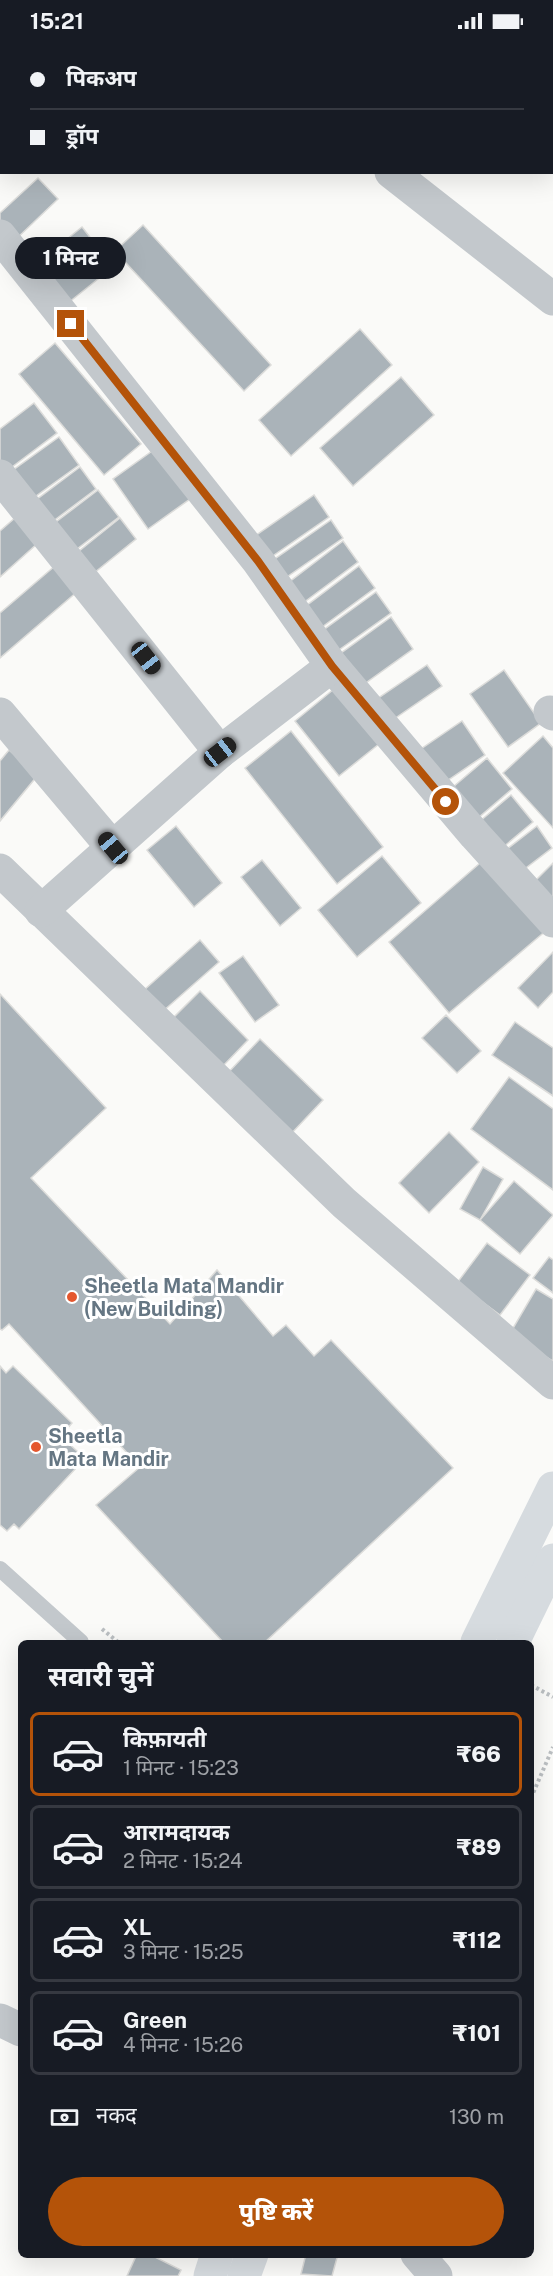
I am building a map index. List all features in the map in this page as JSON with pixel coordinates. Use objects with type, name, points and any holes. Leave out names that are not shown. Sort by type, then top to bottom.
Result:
[{"type":"main road","points":[[478,1640],[553,1488]]},
{"type":"main road","points":[[514,1640],[553,1560]]},
{"type":"main road","points":[[210,2276],[216,2258]]},
{"type":"main road","points":[[244,2276],[251,2258]]},
{"type":"street","points":[[394,174],[553,299]]},
{"type":"street","points":[[0,236],[258,561],[332,666],[475,836],[553,921]]},
{"type":"street","points":[[0,476],[220,752]]},
{"type":"street","points":[[41,911],[220,752],[332,666]]},
{"type":"street","points":[[0,714],[113,848]]},
{"type":"street","points":[[0,870],[344,1203],[553,1383]]},
{"type":"street","points":[[0,2020],[18,2029]]},
{"type":"street","points":[[420,2258],[436,2276]]},
{"type":"lane","points":[[0,1569],[79,1640]]},
{"type":"path","points":[[534,1686],[553,1696]]},
{"type":"path","points":[[534,1791],[553,1747]]},
{"type":"building","points":[[38,178],[58,199],[13,242],[0,227],[0,213]]},
{"type":"building","points":[[143,225],[271,365],[244,391],[115,251]]},
{"type":"building","points":[[82,227],[113,267],[63,307],[32,267]]},
{"type":"building","points":[[360,329],[392,365],[291,456],[259,420]]},
{"type":"building","points":[[55,343],[141,444],[104,475],[19,374]]},
{"type":"building","points":[[401,377],[434,415],[353,486],[320,448]]},
{"type":"building","points":[[34,403],[57,433],[4,473],[0,467],[0,429]]},
{"type":"building","points":[[59,437],[79,465],[29,501],[9,473]]},
{"type":"building","points":[[155,449],[190,499],[148,529],[113,479]]},
{"type":"building","points":[[80,467],[96,489],[48,525],[32,503]]},
{"type":"building","points":[[98,490],[119,517],[69,555],[48,528]]},
{"type":"building","points":[[314,495],[329,517],[264,562],[249,540]]},
{"type":"building","points":[[16,517],[38,543],[0,577],[0,531]]},
{"type":"building","points":[[120,518],[136,539],[89,577],[73,556]]},
{"type":"building","points":[[331,520],[343,538],[281,581],[269,563]]},
{"type":"building","points":[[343,541],[358,562],[299,606],[284,586]]},
{"type":"building","points":[[56,565],[78,591],[0,658],[0,613]]},
{"type":"building","points":[[359,566],[375,588],[318,630],[302,609]]},
{"type":"building","points":[[376,592],[391,613],[336,652],[322,631]]},
{"type":"building","points":[[391,617],[413,649],[360,687],[337,656]]},
{"type":"building","points":[[427,665],[442,686],[391,721],[377,699]]},
{"type":"building","points":[[504,670],[541,723],[508,747],[470,694]]},
{"type":"building","points":[[334,689],[379,744],[339,776],[295,721]]},
{"type":"building","points":[[462,721],[485,755],[438,787],[415,753]]},
{"type":"building","points":[[291,731],[383,847],[337,884],[245,768]]},
{"type":"building","points":[[543,736],[553,748],[553,828],[503,773]]},
{"type":"building","points":[[9,750],[38,775],[0,821],[0,761]]},
{"type":"building","points":[[487,758],[512,789],[471,824],[446,793]]},
{"type":"building","points":[[511,795],[533,822],[495,854],[473,827]]},
{"type":"building","points":[[176,826],[222,883],[194,907],[147,850]]},
{"type":"building","points":[[537,826],[552,848],[514,877],[498,856]]},
{"type":"building","points":[[382,856],[421,903],[357,957],[318,910]]},
{"type":"building","points":[[487,857],[548,929],[449,1013],[389,942]]},
{"type":"building","points":[[262,860],[301,908],[280,926],[241,877]]},
{"type":"building","points":[[553,863],[553,914],[527,889]]},
{"type":"building","points":[[200,940],[219,962],[162,1012],[143,991]]},
{"type":"building","points":[[553,952],[553,992],[538,1008],[518,988]]},
{"type":"building","points":[[243,956],[279,1005],[255,1022],[219,973]]},
{"type":"building","points":[[200,991],[248,1040],[221,1068],[172,1019]]},
{"type":"building","name":"Sheetla Mata Mandir (New Building)","points":[[0,994],[106,1108],[31,1178],[170,1324],[217,1270],[273,1336],[286,1325],[314,1356],[331,1340],[453,1468],[267,1640],[221,1640],[96,1505],[140,1467],[9,1324],[2,1330],[0,1329]]},
{"type":"building","points":[[446,1015],[481,1051],[457,1073],[422,1038]]},
{"type":"building","points":[[515,1022],[553,1048],[553,1096],[492,1055]]},
{"type":"building","points":[[260,1039],[323,1100],[289,1136],[225,1076]]},
{"type":"building","points":[[509,1077],[553,1109],[553,1190],[471,1129]]},
{"type":"building","points":[[449,1132],[479,1162],[429,1213],[399,1183]]},
{"type":"building","points":[[483,1167],[503,1179],[480,1220],[460,1209]]},
{"type":"building","points":[[514,1181],[553,1215],[520,1254],[480,1220]]},
{"type":"building","points":[[487,1243],[530,1275],[500,1315],[457,1283]]},
{"type":"building","points":[[549,1257],[553,1260],[553,1293],[533,1278]]},
{"type":"building","points":[[536,1289],[553,1299],[553,1361],[509,1335]]},
{"type":"building","name":"Sheetla Mata Mandir","points":[[0,1366],[6,1373],[13,1366],[72,1423],[66,1430],[72,1436],[67,1442],[78,1452],[71,1458],[78,1466],[19,1529],[14,1524],[7,1531],[0,1525]]},
{"type":"building","points":[[135,2258],[157,2258],[181,2270],[178,2276],[127,2276]]},
{"type":"building","points":[[305,2258],[337,2258],[332,2276],[301,2274]]},
{"type":"place","name":"Sheetla Mata Mandir (New Building)","points":[[72,1297]]},
{"type":"place","name":"Sheetla Mata Mandir","points":[[36,1447]]},
{"type":"route","points":[[71,324],[258,561],[332,666],[446,802]]}]
